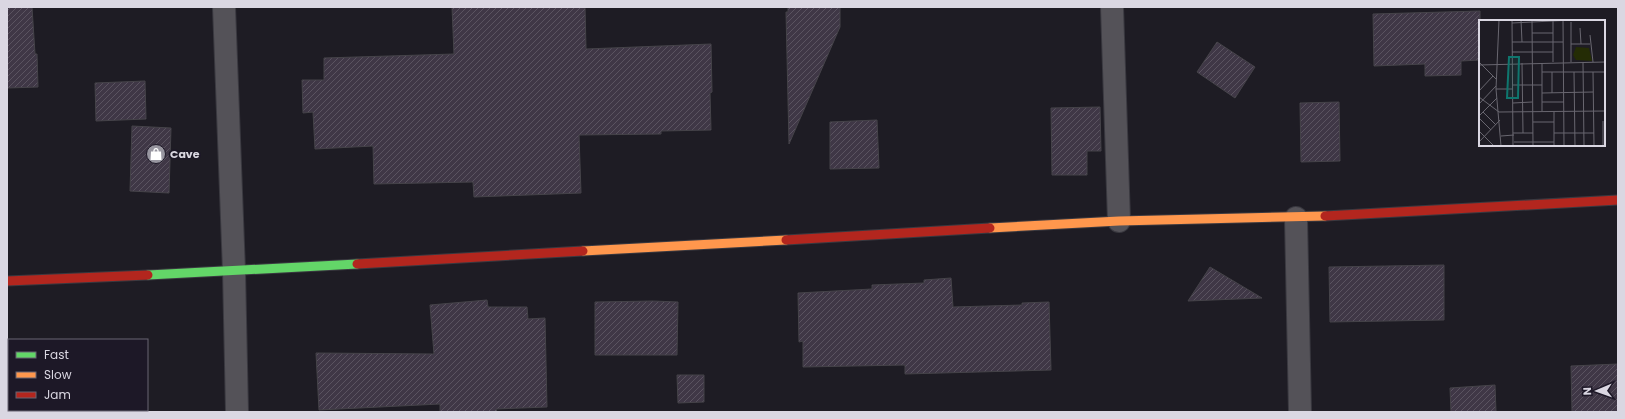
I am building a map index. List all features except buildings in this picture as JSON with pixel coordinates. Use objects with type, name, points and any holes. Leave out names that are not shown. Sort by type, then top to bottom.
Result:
[{"type":"street","points":[[224,7],[234,271],[237,412]]},
{"type":"street","points":[[1112,7],[1119,221]]},
{"type":"street","points":[[7,281],[234,271],[1119,221],[1296,218],[1618,200]]},
{"type":"street","points":[[1296,218],[1300,412]]},
{"type":"traffic: fast","points":[[148,275],[357,264]]},
{"type":"traffic: slow","points":[[990,228],[1119,221],[1325,216]]},
{"type":"traffic: slow","points":[[583,251],[786,240]]},
{"type":"traffic: jam","points":[[1325,216],[1618,200]]},
{"type":"traffic: jam","points":[[786,240],[990,228]]},
{"type":"traffic: jam","points":[[357,264],[583,251]]},
{"type":"traffic: jam","points":[[7,281],[148,275]]},
{"type":"place","name":"Cave","points":[[156,154]]}]
